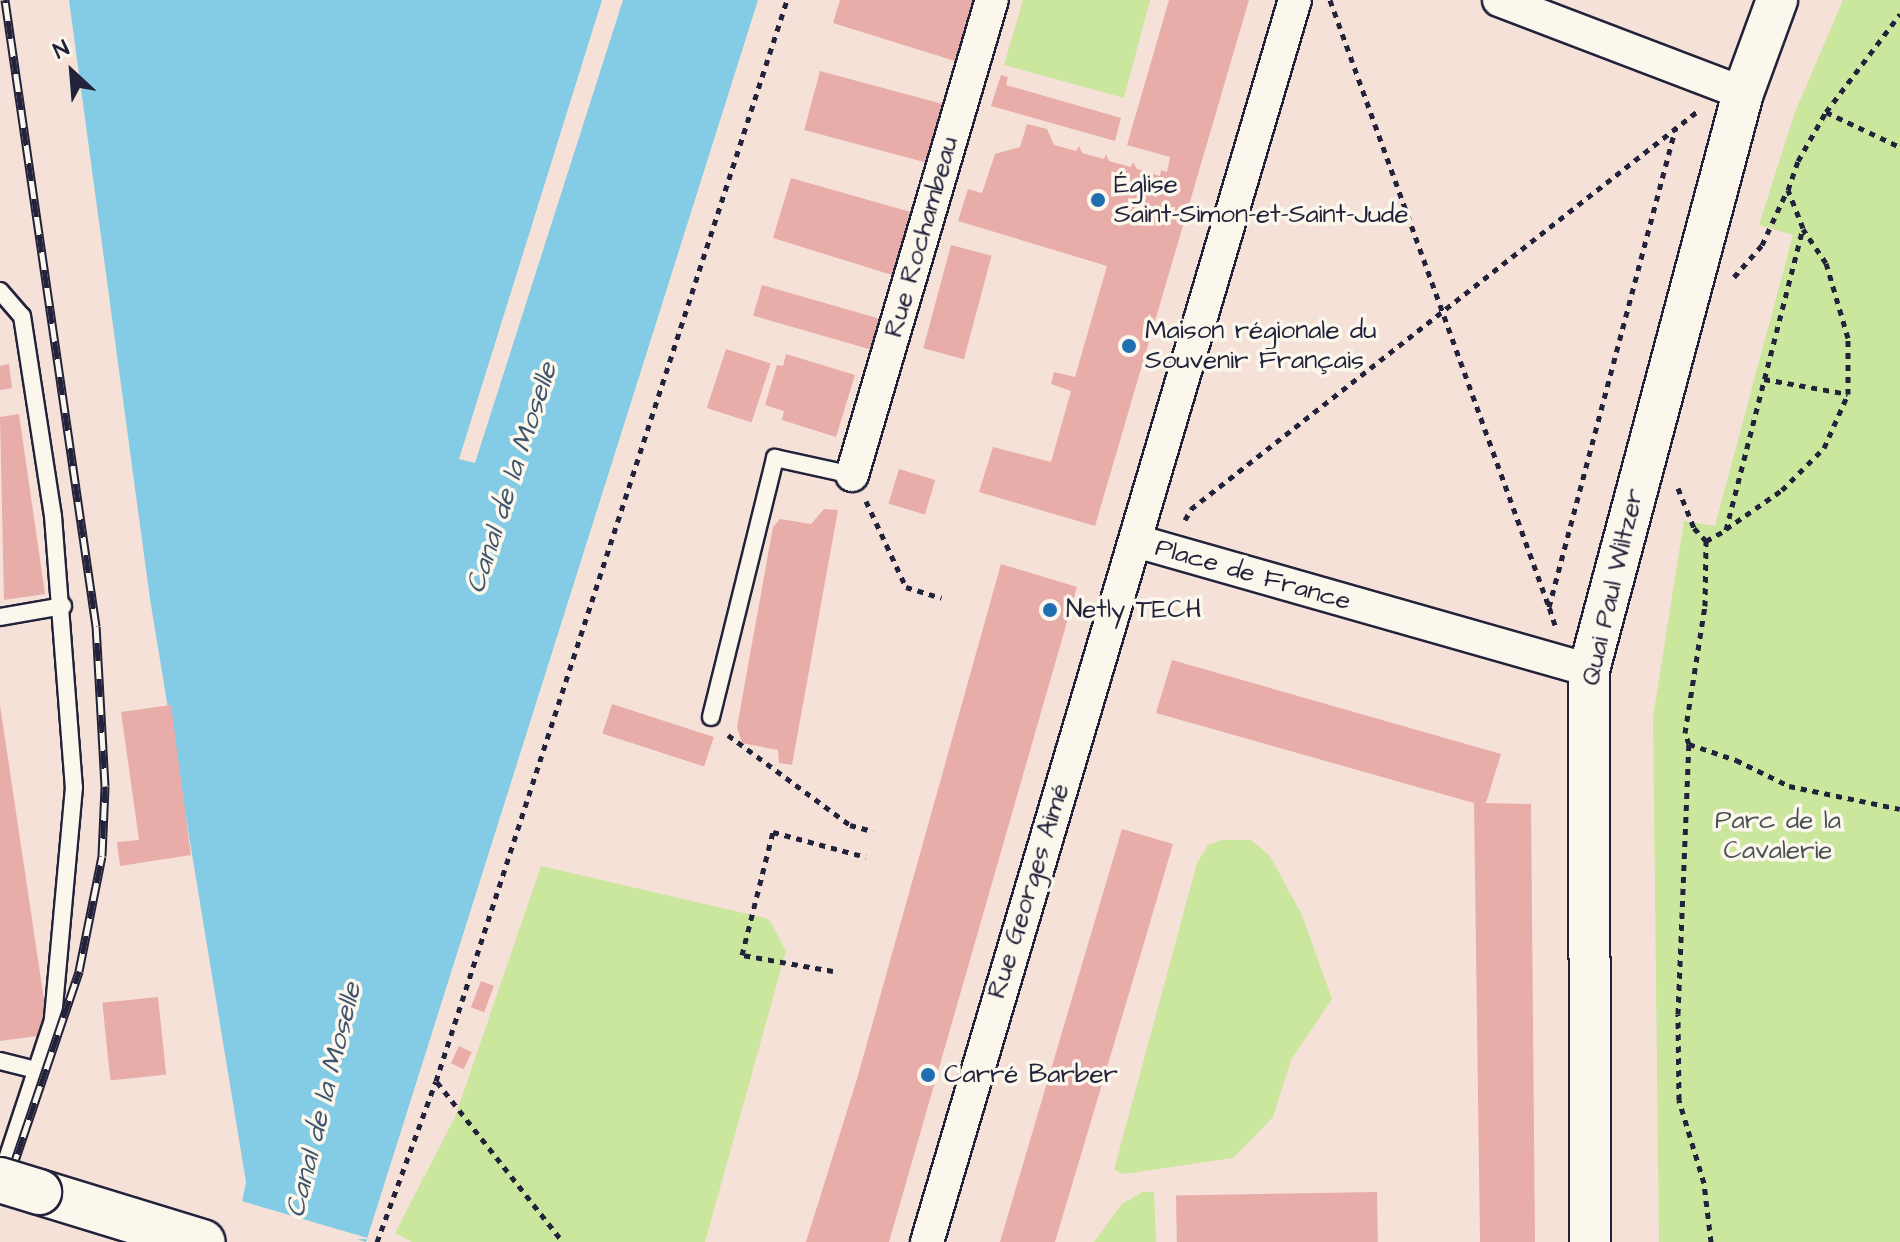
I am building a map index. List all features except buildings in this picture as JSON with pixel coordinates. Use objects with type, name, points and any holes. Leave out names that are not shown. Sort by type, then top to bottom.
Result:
[{"type":"main road","points":[[0,1181],[184,1236]]},
{"type":"street","name":"Rue Rochambeau","points":[[852,475],[992,0]]},
{"type":"street","name":"Place de France","points":[[1295,0],[1136,541],[1589,670]]},
{"type":"street","points":[[1499,0],[1743,93]]},
{"type":"street","name":"Quai Paul Wiltzer","points":[[1590,1242],[1589,670],[1743,93],[1777,0]]},
{"type":"street","name":"Rue Georges Aimé","points":[[927,1242],[985,1034],[1136,541]]},
{"type":"lane","points":[[0,291],[22,316],[63,606],[74,787],[53,1020],[0,1181]]},
{"type":"lane","points":[[711,717],[775,458],[852,475]]},
{"type":"lane","points":[[0,617],[63,606]]},
{"type":"lane","points":[[0,1061],[37,1070]]},
{"type":"path","points":[[377,1242],[436,1081],[787,0]]},
{"type":"path","points":[[1330,0],[1558,632]]},
{"type":"path","points":[[1731,280],[1762,245],[1826,112],[1900,14]]},
{"type":"path","points":[[1178,534],[1191,509],[1699,109]]},
{"type":"path","points":[[1826,112],[1900,147]]},
{"type":"path","points":[[1549,607],[1676,127]]},
{"type":"path","points":[[1706,541],[1782,490],[1824,448],[1848,394],[1848,338],[1826,263],[1803,228],[1788,190]]},
{"type":"path","points":[[1726,530],[1803,228]]},
{"type":"path","points":[[1764,379],[1848,394]]},
{"type":"path","points":[[852,475],[906,587],[941,598]]},
{"type":"path","points":[[1672,478],[1694,528],[1706,541],[1705,606],[1685,733],[1689,744],[1679,1100],[1704,1183],[1711,1242]]},
{"type":"path","points":[[711,717],[731,738],[850,825],[873,831]]},
{"type":"path","points":[[1689,744],[1789,786],[1900,809]]},
{"type":"path","points":[[833,971],[742,955],[773,832],[866,857]]},
{"type":"path","points":[[436,1081],[563,1242]]},
{"type":"green space","points":[[1023,0],[1150,0],[1124,98],[1004,65]]},
{"type":"green space","name":"Parc de la Cavalerie","points":[[1843,0],[1900,0],[1900,1242],[1659,1242],[1653,717],[1684,521],[1715,526],[1793,235],[1759,225],[1795,112]]},
{"type":"green space","points":[[1221,840],[1251,840],[1270,856],[1302,915],[1332,999],[1291,1060],[1273,1117],[1233,1158],[1124,1174],[1114,1170],[1197,863],[1208,845]]},
{"type":"green space","points":[[541,866],[769,919],[786,951],[705,1242],[412,1242],[395,1233],[455,1117]]},
{"type":"green space","points":[[1143,1192],[1154,1192],[1156,1242],[1094,1242],[1122,1204]]},
{"type":"water","name":"Canal de la Moselle","points":[[69,0],[602,0],[459,459],[475,463],[623,0],[758,0],[366,1242],[242,1202],[246,1182],[150,599]]},
{"type":"pier","points":[[238,1200],[371,1239],[223,1242]]},
{"type":"railway","points":[[0,1205],[79,971],[102,856],[105,786],[96,626],[5,0]]},
{"type":"place","name":"Église Saint-Simon-et-Saint-Jude","points":[[1098,200]]},
{"type":"place","name":"Maison régionale du Souvenir Français","points":[[1129,346]]},
{"type":"place","name":"Netly TECH","points":[[1050,610]]},
{"type":"place","name":"Carré Barber","points":[[928,1075]]}]
